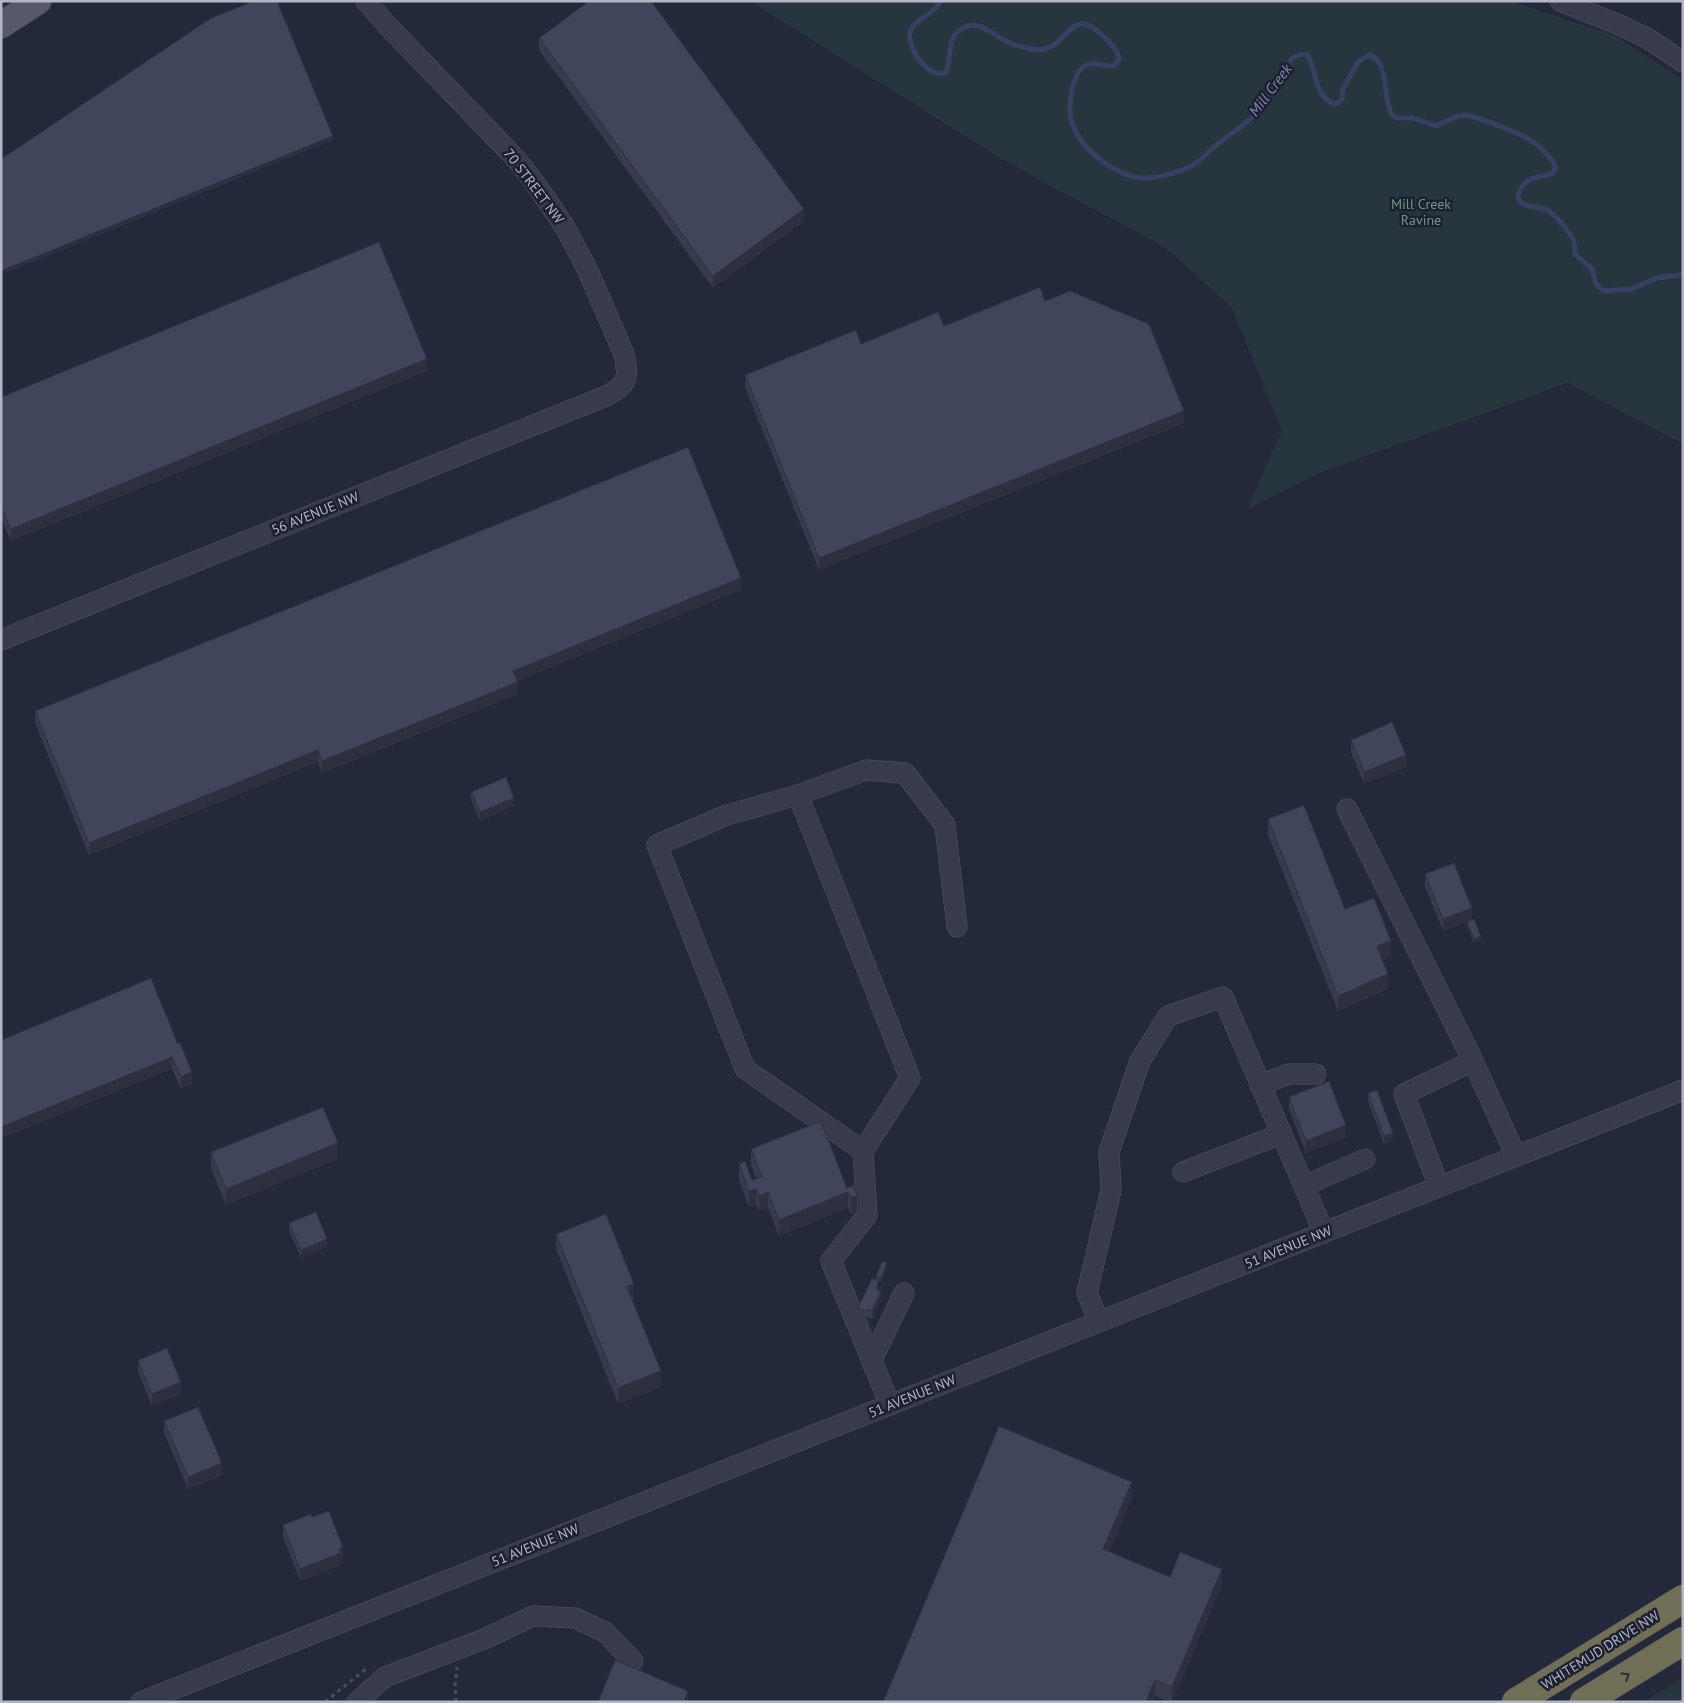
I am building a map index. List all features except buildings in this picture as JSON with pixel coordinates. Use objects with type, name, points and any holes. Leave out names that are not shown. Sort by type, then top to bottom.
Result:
[{"type":"highway","name":"WHITEMUD DRIVE NW","points":[[1516,1702],[1683,1599]]},
{"type":"highway","points":[[1584,1702],[1683,1641]]},
{"type":"main road","points":[[1,25],[38,1]]},
{"type":"street","name":"70 STREET NW","points":[[366,1],[518,161],[565,226],[588,270],[624,354],[628,369],[626,382]]},
{"type":"street","points":[[1560,1],[1600,8],[1683,62]]},
{"type":"street","name":"56 AVENUE NW","points":[[1,640],[606,396],[619,390],[626,382]]},
{"type":"street","points":[[863,1151],[745,1069],[657,844],[727,816],[798,795],[866,770],[905,773],[945,825],[957,927]]},
{"type":"street","points":[[798,795],[910,1078],[863,1151],[867,1215],[831,1261],[890,1405]]},
{"type":"street","points":[[1348,809],[1473,1062],[1516,1156]]},
{"type":"street","points":[[1099,1321],[1087,1293],[1111,1190],[1109,1152],[1140,1061],[1168,1016],[1223,997],[1324,1233]]},
{"type":"street","points":[[1439,1187],[1404,1094],[1473,1062]]},
{"type":"street","points":[[1260,1085],[1289,1074],[1316,1074]]},
{"type":"street","name":"51 AVENUE NW","points":[[141,1702],[1683,1090]]},
{"type":"street","points":[[1183,1172],[1282,1134]]},
{"type":"street","points":[[1304,1186],[1365,1159]]},
{"type":"street","points":[[872,1360],[904,1293]]},
{"type":"street","points":[[357,1702],[385,1677],[484,1639],[533,1616],[575,1618],[605,1632],[633,1661]]},
{"type":"green space","name":"Mill Creek Ravine","points":[[750,1],[1510,1],[1615,36],[1683,80],[1683,444],[1568,383],[1319,473],[1247,509],[1282,431],[1232,308],[1166,248],[1003,160]]},
{"type":"green space","points":[[1682,1678],[1683,1702],[1643,1702]]},
{"type":"waterway","name":"Mill Creek","points":[[941,1],[934,10],[912,27],[910,31],[911,45],[915,53],[932,72],[946,72],[953,38],[957,32],[969,25],[983,28],[1011,44],[1042,50],[1053,45],[1078,25],[1085,24],[1094,28],[1105,38],[1116,51],[1119,60],[1114,66],[1097,64],[1084,66],[1076,77],[1073,86],[1070,116],[1075,131],[1091,152],[1102,161],[1125,174],[1149,178],[1169,174],[1194,165],[1258,112],[1281,73],[1296,56],[1307,55],[1323,96],[1335,104],[1342,99],[1343,89],[1358,62],[1369,55],[1376,58],[1380,65],[1393,116],[1413,118],[1436,126],[1457,116],[1470,116],[1526,138],[1535,143],[1552,160],[1555,167],[1553,172],[1546,176],[1534,178],[1524,184],[1519,194],[1520,201],[1529,206],[1545,209],[1560,222],[1573,239],[1575,254],[1592,269],[1596,284],[1603,291],[1632,289],[1657,278],[1683,274]]}]
